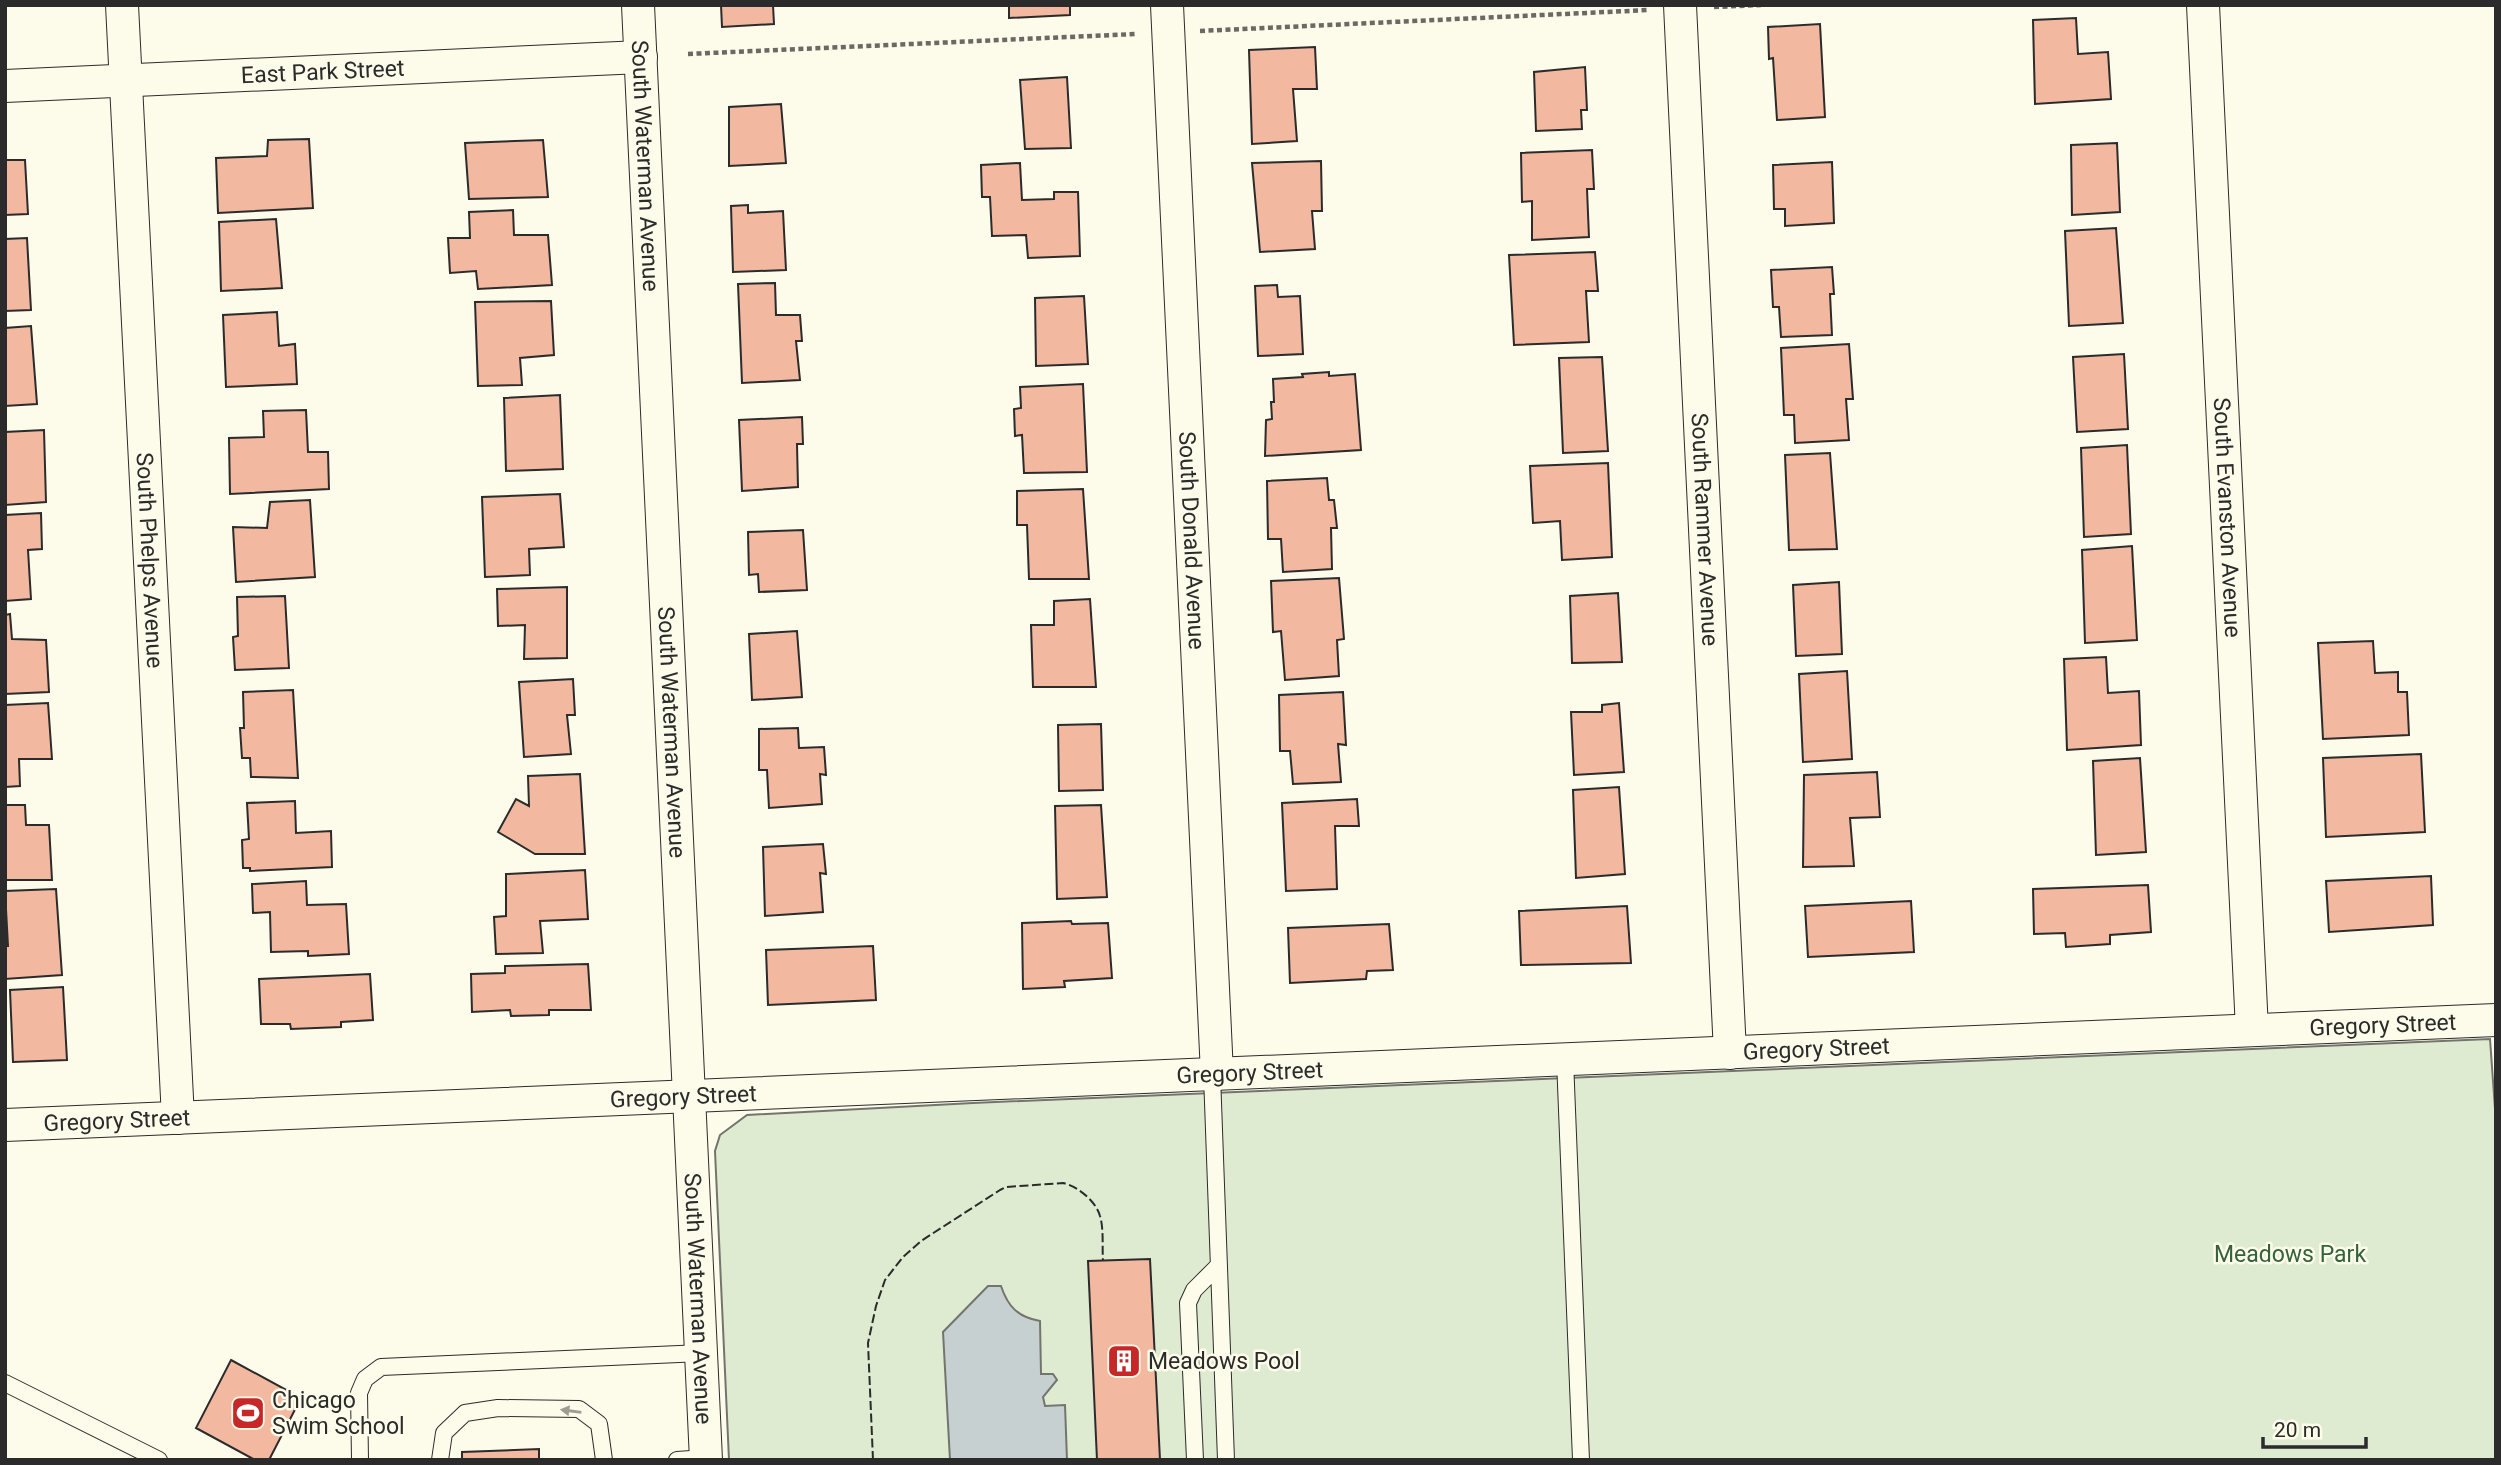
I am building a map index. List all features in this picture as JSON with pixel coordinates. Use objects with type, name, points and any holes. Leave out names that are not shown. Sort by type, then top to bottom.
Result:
[{"type":"street","name":"South Phelps Avenue","points":[[121,5],[178,1118]]},
{"type":"street","name":"South Waterman Avenue","points":[[638,5],[702,1353],[696,1459]]},
{"type":"street","name":"South Evanston Avenue","points":[[2203,5],[2252,1030]]},
{"type":"street","name":"South Rammer Avenue","points":[[1680,7],[1730,1053]]},
{"type":"street","name":"South Donald Avenue","points":[[1168,19],[1215,1075]]},
{"type":"street","name":"East Park Street","points":[[5,86],[641,57]]},
{"type":"street","name":"Gregory Street","points":[[5,1125],[2496,1020]]},
{"type":"lane","points":[[1565,1060],[1581,1460]]},
{"type":"lane","points":[[1215,1075],[1226,1460]]},
{"type":"lane","points":[[1195,1460],[1188,1303],[1194,1290],[1219,1265]]},
{"type":"lane","points":[[360,1460],[359,1393],[365,1379],[381,1367],[702,1353]]},
{"type":"lane","points":[[5,1383],[159,1460]]},
{"type":"lane","points":[[440,1460],[443,1433],[465,1413],[498,1408],[533,1408],[579,1409],[599,1424],[604,1460]]},
{"type":"path","points":[[688,54],[1168,19],[1761,5]]},
{"type":"green space","name":"Meadows Park","points":[[2490,1039],[2496,1123],[2496,1460],[729,1460],[715,1151],[720,1135],[747,1115],[973,1103]]},
{"type":"shaded area","points":[[988,1286],[1001,1286],[1015,1310],[1040,1321],[1041,1374],[1053,1374],[1057,1380],[1043,1397],[1045,1406],[1065,1405],[1067,1460],[950,1460],[943,1332]]},
{"type":"building","points":[[721,5],[773,5],[774,24],[722,27]]},
{"type":"building","points":[[1009,5],[1070,5],[1070,15],[1009,18]]},
{"type":"building","points":[[2076,18],[2078,54],[2108,52],[2111,99],[2035,104],[2033,20]]},
{"type":"building","points":[[1820,24],[1825,117],[1777,120],[1768,27]]},
{"type":"building","points":[[1315,47],[1317,89],[1293,89],[1297,141],[1252,144],[1249,50]]},
{"type":"building","points":[[1585,67],[1587,110],[1581,110],[1582,129],[1536,131],[1534,72]]},
{"type":"building","points":[[1067,77],[1071,148],[1025,149],[1020,80]]},
{"type":"building","points":[[781,104],[786,163],[729,166],[729,107]]},
{"type":"building","points":[[309,139],[313,208],[218,213],[216,158],[267,156],[268,140]]},
{"type":"building","points":[[543,140],[548,197],[469,199],[465,143]]},
{"type":"building","points":[[2117,143],[2120,212],[2072,215],[2071,145]]},
{"type":"building","points":[[1592,150],[1594,189],[1587,189],[1589,237],[1532,240],[1532,201],[1522,202],[1521,153]]},
{"type":"building","points":[[5,160],[25,160],[28,214],[5,215]]},
{"type":"building","points":[[1321,161],[1322,211],[1312,211],[1315,249],[1260,252],[1252,163]]},
{"type":"building","points":[[1832,162],[1834,223],[1785,226],[1785,209],[1774,209],[1773,165]]},
{"type":"building","points":[[1020,163],[1022,200],[1054,199],[1054,192],[1078,192],[1080,256],[1028,258],[1026,235],[992,236],[990,197],[982,197],[981,165]]},
{"type":"building","points":[[748,205],[748,213],[783,211],[786,270],[733,272],[731,206]]},
{"type":"building","points":[[513,210],[514,235],[548,235],[552,285],[478,289],[476,271],[450,273],[448,238],[470,238],[469,212]]},
{"type":"building","points":[[276,219],[282,288],[221,291],[219,222]]},
{"type":"building","points":[[2116,228],[2123,323],[2069,326],[2065,231]]},
{"type":"building","points":[[27,238],[31,310],[5,311],[5,239]]},
{"type":"building","points":[[1595,252],[1598,291],[1586,291],[1589,342],[1514,345],[1509,255]]},
{"type":"building","points":[[1832,267],[1832,335],[1781,337],[1779,307],[1773,307],[1771,270]]},
{"type":"building","points":[[775,283],[776,315],[800,315],[802,341],[796,341],[800,380],[742,383],[738,284]]},
{"type":"building","points":[[1277,285],[1278,297],[1300,296],[1303,354],[1258,356],[1255,286]]},
{"type":"building","points":[[1084,296],[1088,364],[1036,366],[1035,298]]},
{"type":"building","points":[[551,301],[554,355],[520,358],[522,385],[478,386],[475,302]]},
{"type":"building","points":[[277,312],[279,346],[295,344],[297,384],[226,387],[223,315]]},
{"type":"building","points":[[31,326],[37,404],[5,406],[5,328]]},
{"type":"building","points":[[1849,344],[1853,399],[1846,399],[1849,440],[1795,443],[1794,415],[1784,415],[1781,348]]},
{"type":"building","points":[[2124,354],[2128,429],[2077,432],[2073,357]]},
{"type":"building","points":[[1602,357],[1608,451],[1563,453],[1559,358]]},
{"type":"building","points":[[1329,372],[1329,376],[1355,374],[1361,450],[1265,456],[1266,420],[1272,419],[1271,402],[1274,402],[1273,379]]},
{"type":"building","points":[[1083,384],[1087,472],[1024,473],[1022,435],[1015,436],[1014,409],[1021,408],[1020,387]]},
{"type":"building","points":[[560,395],[563,469],[506,471],[504,398]]},
{"type":"building","points":[[306,410],[308,452],[328,452],[329,489],[230,494],[229,438],[264,437],[263,411]]},
{"type":"building","points":[[802,417],[803,444],[797,444],[798,487],[742,491],[739,420]]},
{"type":"building","points":[[44,430],[46,502],[5,505],[5,432]]},
{"type":"building","points":[[2127,445],[2131,534],[2084,537],[2081,448]]},
{"type":"building","points":[[1830,453],[1837,549],[1789,550],[1785,455]]},
{"type":"building","points":[[1608,463],[1612,557],[1562,560],[1560,521],[1533,523],[1530,466]]},
{"type":"building","points":[[1327,478],[1329,500],[1334,500],[1337,528],[1331,528],[1332,569],[1283,572],[1281,539],[1268,539],[1267,481]]},
{"type":"building","points":[[1083,489],[1089,579],[1029,579],[1027,525],[1017,525],[1017,491]]},
{"type":"building","points":[[560,494],[564,547],[529,549],[530,575],[485,577],[482,497]]},
{"type":"building","points":[[310,500],[315,577],[236,582],[233,527],[267,528],[270,502]]},
{"type":"building","points":[[41,513],[42,549],[28,550],[31,599],[5,601],[5,515]]},
{"type":"building","points":[[803,530],[807,590],[759,592],[758,574],[749,575],[748,532]]},
{"type":"building","points":[[2132,546],[2137,640],[2085,643],[2082,550]]},
{"type":"building","points":[[1339,578],[1344,639],[1337,640],[1339,676],[1285,680],[1281,631],[1273,632],[1271,581]]},
{"type":"building","points":[[1839,582],[1842,654],[1796,656],[1793,585]]},
{"type":"building","points":[[567,587],[567,658],[524,659],[525,625],[498,626],[497,589]]},
{"type":"building","points":[[1618,593],[1622,662],[1572,663],[1570,596]]},
{"type":"building","points":[[285,596],[289,668],[235,670],[233,637],[238,636],[237,597]]},
{"type":"building","points":[[1090,599],[1096,687],[1033,687],[1031,625],[1054,625],[1054,601]]},
{"type":"building","points":[[10,614],[12,639],[46,640],[49,692],[5,694],[5,615]]},
{"type":"building","points":[[797,631],[802,697],[752,700],[749,634]]},
{"type":"building","points":[[2373,641],[2375,673],[2398,672],[2398,692],[2407,692],[2409,735],[2323,739],[2318,643]]},
{"type":"building","points":[[2106,657],[2108,693],[2139,691],[2141,745],[2067,750],[2064,659]]},
{"type":"building","points":[[1847,671],[1852,759],[1803,762],[1799,674]]},
{"type":"building","points":[[573,679],[575,715],[567,715],[571,754],[524,757],[519,682]]},
{"type":"building","points":[[293,690],[298,778],[251,777],[250,758],[242,758],[240,728],[244,728],[243,692]]},
{"type":"building","points":[[1343,692],[1346,745],[1338,744],[1341,782],[1293,784],[1290,751],[1280,751],[1279,695]]},
{"type":"building","points":[[48,703],[52,759],[19,759],[20,786],[5,787],[5,705]]},
{"type":"building","points":[[1619,703],[1624,772],[1574,775],[1571,712],[1602,712],[1602,705]]},
{"type":"building","points":[[1101,724],[1103,790],[1059,791],[1058,725]]},
{"type":"building","points":[[798,728],[799,748],[824,747],[826,775],[820,774],[822,804],[769,808],[767,770],[759,770],[759,729]]},
{"type":"building","points":[[2421,754],[2425,832],[2326,837],[2323,758]]},
{"type":"building","points":[[2140,758],[2146,852],[2096,855],[2093,761]]},
{"type":"building","points":[[1877,772],[1880,817],[1850,818],[1854,866],[1803,867],[1804,775]]},
{"type":"building","points":[[580,774],[585,854],[535,854],[498,832],[516,799],[529,806],[528,776]]},
{"type":"building","points":[[1619,787],[1625,874],[1576,878],[1573,790]]},
{"type":"building","points":[[1357,799],[1359,826],[1335,826],[1337,889],[1286,891],[1282,803]]},
{"type":"building","points":[[295,801],[296,833],[331,831],[332,867],[250,871],[250,868],[243,868],[242,840],[249,839],[247,803]]},
{"type":"building","points":[[5,805],[25,805],[26,825],[49,825],[52,880],[5,880]]},
{"type":"building","points":[[1101,805],[1107,897],[1057,899],[1055,806]]},
{"type":"building","points":[[823,844],[826,874],[820,873],[823,912],[765,916],[763,847]]},
{"type":"building","points":[[585,870],[588,919],[540,921],[543,953],[496,954],[494,917],[506,916],[506,874]]},
{"type":"building","points":[[2431,876],[2433,925],[2329,932],[2326,881]]},
{"type":"building","points":[[306,881],[307,905],[346,904],[349,954],[308,956],[308,951],[271,952],[270,912],[253,913],[252,884]]},
{"type":"building","points":[[2148,885],[2151,932],[2110,935],[2110,944],[2066,947],[2065,933],[2034,934],[2033,889]]},
{"type":"building","points":[[56,889],[62,975],[5,979],[5,946],[8,946],[5,891]]},
{"type":"building","points":[[1911,901],[1914,952],[1808,957],[1805,906]]},
{"type":"building","points":[[1627,906],[1631,963],[1521,965],[1519,911]]},
{"type":"building","points":[[1071,921],[1072,924],[1108,923],[1112,978],[1064,981],[1065,987],[1023,989],[1022,923]]},
{"type":"building","points":[[1389,924],[1393,970],[1367,971],[1366,979],[1290,983],[1288,928]]},
{"type":"building","points":[[873,946],[876,1000],[768,1005],[766,950]]},
{"type":"building","points":[[588,964],[591,1010],[549,1010],[549,1015],[511,1016],[510,1010],[472,1012],[471,974],[505,973],[505,966]]},
{"type":"building","points":[[370,974],[373,1020],[341,1022],[341,1027],[291,1029],[290,1024],[261,1024],[259,979]]},
{"type":"building","points":[[63,987],[67,1060],[13,1062],[10,990]]},
{"type":"building","name":"Meadows Pool","points":[[1150,1259],[1160,1460],[1097,1460],[1088,1261]]},
{"type":"building","name":"Chicago Swim School","points":[[231,1360],[301,1398],[269,1460],[255,1460],[196,1428]]},
{"type":"building","points":[[539,1449],[539,1460],[462,1460],[462,1452]]},
{"type":"fence","points":[[873,1460],[868,1343],[876,1306],[885,1280],[903,1257],[921,1241],[1006,1187],[1063,1183],[1085,1195],[1098,1210],[1102,1227],[1103,1261]]},
{"type":"place","name":"Meadows Pool","points":[[1124,1361]]},
{"type":"place","name":"Chicago Swim School","points":[[248,1413]]}]
